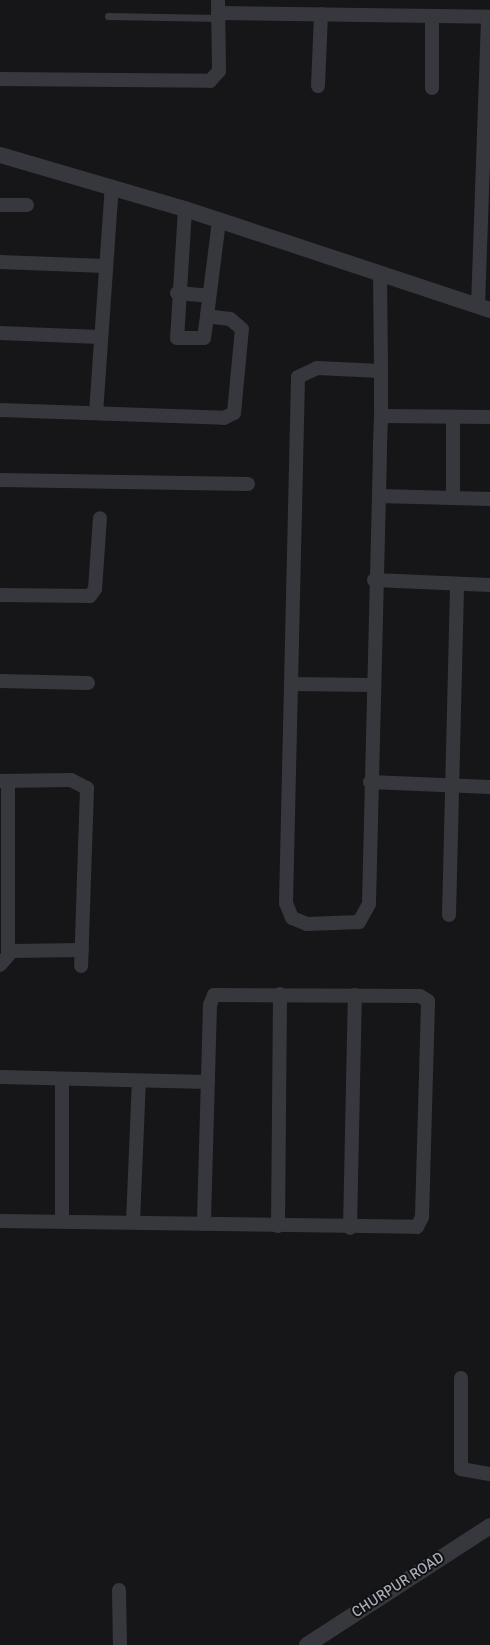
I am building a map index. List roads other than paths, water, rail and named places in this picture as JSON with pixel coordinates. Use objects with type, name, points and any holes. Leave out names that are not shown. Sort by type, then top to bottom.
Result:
[{"type":"street","points":[[0,78],[210,81],[219,71],[218,10],[489,17],[484,308],[185,209],[0,154]]},
{"type":"street","points":[[318,86],[321,14]]},
{"type":"street","points":[[432,16],[432,88]]},
{"type":"street","points":[[96,413],[112,187]]},
{"type":"street","points":[[0,205],[27,205]]},
{"type":"street","points":[[185,209],[178,293],[177,338],[204,338],[219,221]]},
{"type":"street","points":[[0,262],[105,266]]},
{"type":"street","points":[[380,274],[381,371],[381,416],[374,580],[365,918],[352,923],[307,924],[292,918],[286,903],[298,377],[317,368],[381,371]]},
{"type":"street","points":[[178,293],[209,296]]},
{"type":"street","points":[[0,410],[224,418],[234,413],[242,329],[230,319],[207,316]]},
{"type":"street","points":[[0,333],[100,337]]},
{"type":"street","points":[[381,416],[490,418]]},
{"type":"street","points":[[453,417],[453,498]]},
{"type":"street","points":[[0,480],[248,484]]},
{"type":"street","points":[[379,496],[490,499]]},
{"type":"street","points":[[0,595],[90,596],[95,589],[100,518]]},
{"type":"street","points":[[374,580],[490,586]]},
{"type":"street","points":[[449,915],[454,785],[457,585]]},
{"type":"street","points":[[0,681],[88,684]]},
{"type":"street","points":[[291,684],[371,685]]},
{"type":"street","points":[[81,966],[82,950],[87,788],[71,780],[4,781],[4,959],[82,950]]},
{"type":"street","points":[[370,782],[490,787]]},
{"type":"street","points":[[278,1226],[280,994]]},
{"type":"street","points":[[0,1221],[133,1222],[204,1224],[350,1228],[412,1229],[420,1224],[431,1010],[428,1001],[420,996],[214,995],[208,1082],[204,1224]]},
{"type":"street","points":[[350,1228],[355,995]]},
{"type":"street","points":[[0,1078],[208,1082]]},
{"type":"street","points":[[62,1079],[62,1221]]},
{"type":"street","points":[[133,1222],[139,1081]]},
{"type":"street","points":[[461,1378],[461,1469],[490,1474]]},
{"type":"street","name":"CHURPUR ROAD","points":[[306,1645],[490,1526]]},
{"type":"street","points":[[119,1590],[120,1645]]},
{"type":"lane","points":[[108,16],[218,10]]}]
